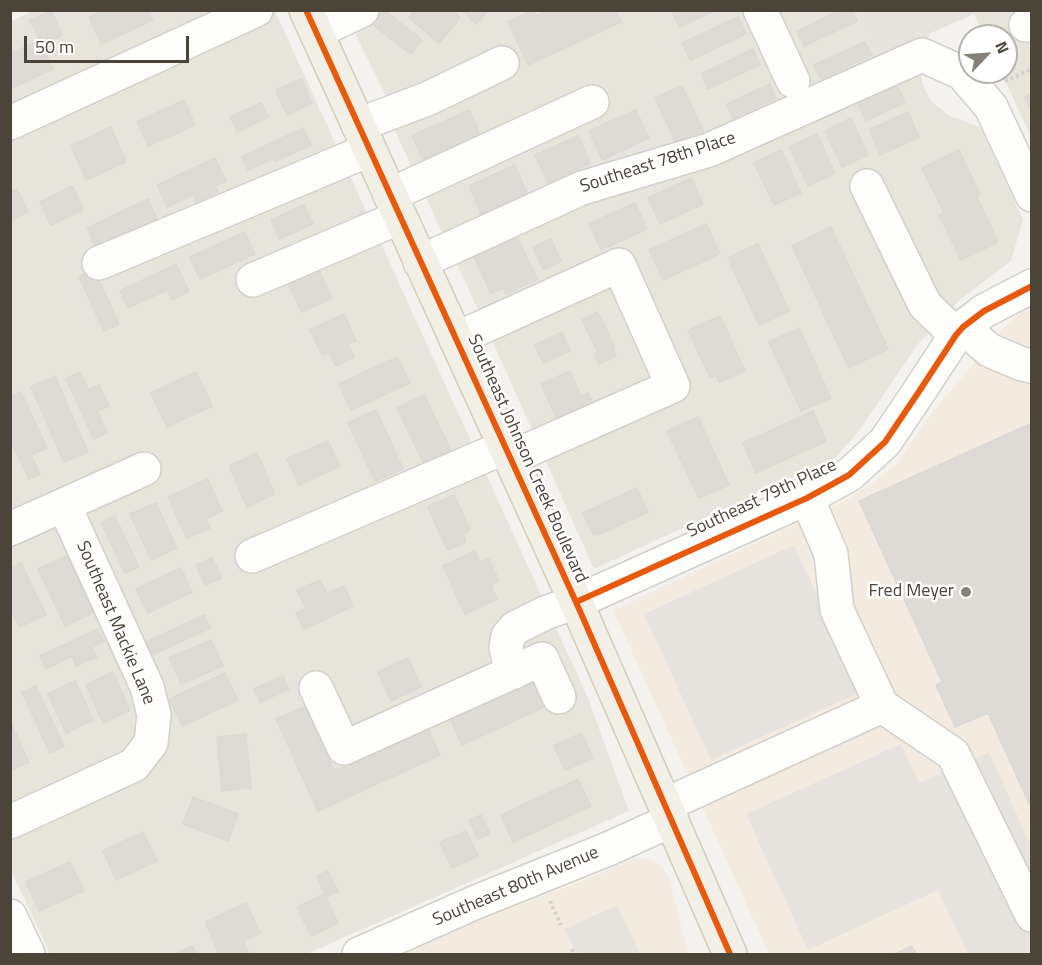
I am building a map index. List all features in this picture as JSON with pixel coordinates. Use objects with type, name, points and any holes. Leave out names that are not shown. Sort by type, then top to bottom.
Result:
[{"type":"main road","name":"Southeast Johnson Creek Boulevard","points":[[311,21],[576,602],[730,954]]},
{"type":"street","points":[[10,123],[256,10]]},
{"type":"street","points":[[311,21],[362,10]]},
{"type":"street","points":[[760,10],[793,81]]},
{"type":"street","name":"Southeast 78th Place","points":[[420,262],[582,188],[709,150],[922,55],[962,74],[991,107],[1032,195]]},
{"type":"street","points":[[99,263],[364,138],[427,99],[502,63]]},
{"type":"street","points":[[253,280],[592,102]]},
{"type":"street","points":[[867,186],[925,306],[988,350],[1032,366]]},
{"type":"street","points":[[252,556],[673,386],[619,266],[456,339]]},
{"type":"street","name":"Southeast 79th Place","points":[[514,672],[506,648],[508,636],[514,628],[807,498],[849,475],[885,442],[959,331],[984,311],[1032,286]]},
{"type":"street","points":[[10,529],[144,469]]},
{"type":"street","points":[[807,498],[831,554],[837,610],[882,706],[953,754],[1032,915]]},
{"type":"street","name":"Southeast Mackie Lane","points":[[10,822],[134,765],[151,743],[154,715],[147,687],[64,505]]},
{"type":"street","points":[[316,688],[344,748],[542,659],[559,697]]},
{"type":"street","name":"Southeast 80th Avenue","points":[[359,954],[476,902],[608,849],[668,812],[882,706]]},
{"type":"street","points":[[10,916],[28,954]]},
{"type":"path","points":[[1018,75],[1032,69]]},
{"type":"path","points":[[550,901],[561,925]]},
{"type":"path","points":[[572,949],[574,954]]},
{"type":"shaded area","points":[[35,10],[275,11],[588,698],[629,811],[307,954],[50,954],[10,868],[10,22]]},
{"type":"shaded area","points":[[344,11],[861,11],[881,55],[930,34],[922,51],[920,68],[923,86],[932,102],[948,115],[981,128],[1023,220],[1011,261],[961,299],[918,344],[858,432],[836,457],[594,569],[491,338],[383,105],[389,102]]},
{"type":"shaded area","points":[[861,11],[981,11],[881,55]]},
{"type":"shaded area","points":[[981,11],[1031,11],[1031,137],[1007,84],[1018,84],[1018,24],[979,24],[974,14]]},
{"type":"shaded area","points":[[1031,305],[1031,954],[769,954],[613,610],[847,500],[867,487],[894,467],[931,414],[1009,322]]},
{"type":"shaded area","points":[[794,545],[861,692],[711,760],[644,614]]},
{"type":"shaded area","points":[[901,744],[919,783],[989,752],[1031,846],[1031,954],[968,954],[938,890],[808,950],[746,814]]},
{"type":"shaded area","points":[[645,858],[658,863],[669,877],[689,954],[389,954],[461,921],[571,886],[632,859]]},
{"type":"shaded area","points":[[617,905],[640,954],[577,954],[565,929]]},
{"type":"building","points":[[105,10],[148,10],[153,20],[101,44],[89,18]]},
{"type":"building","points":[[384,10],[422,40],[411,54],[373,25]]},
{"type":"building","points":[[415,10],[451,10],[460,18],[439,43],[409,18]]},
{"type":"building","points":[[462,10],[489,10],[476,24]]},
{"type":"building","points":[[533,10],[536,16],[548,10],[615,10],[621,22],[528,65],[508,22]]},
{"type":"building","points":[[672,10],[716,10],[679,27]]},
{"type":"building","points":[[842,10],[852,10],[857,21],[804,46],[797,31]]},
{"type":"building","points":[[51,11],[62,35],[41,44],[53,69],[10,89],[10,54],[40,40],[30,20]]},
{"type":"building","points":[[738,17],[746,34],[690,60],[682,43]]},
{"type":"building","points":[[865,42],[872,55],[821,79],[814,65]]},
{"type":"building","points":[[753,49],[760,65],[708,89],[701,74]]},
{"type":"building","points":[[301,79],[312,103],[287,115],[276,90]]},
{"type":"building","points":[[895,82],[905,102],[866,121],[857,100]]},
{"type":"building","points":[[770,84],[776,98],[733,118],[727,104]]},
{"type":"building","points":[[682,86],[704,133],[677,145],[655,98]]},
{"type":"building","points":[[1032,94],[1032,112],[1025,97]]},
{"type":"building","points":[[184,100],[195,125],[148,146],[137,122]]},
{"type":"building","points":[[261,103],[268,117],[237,132],[230,117]]},
{"type":"building","points":[[469,110],[484,143],[427,169],[412,136]]},
{"type":"building","points":[[636,110],[649,138],[602,160],[589,131]]},
{"type":"building","points":[[908,112],[919,137],[880,155],[869,130]]},
{"type":"building","points":[[851,118],[868,155],[842,167],[825,131]]},
{"type":"building","points":[[111,127],[126,162],[86,180],[71,146]]},
{"type":"building","points":[[303,128],[311,145],[276,161],[274,158],[248,170],[242,157]]},
{"type":"building","points":[[817,134],[835,173],[808,186],[789,147]]},
{"type":"building","points":[[578,136],[590,163],[548,183],[535,155]]},
{"type":"building","points":[[781,150],[801,193],[774,205],[754,163]]},
{"type":"building","points":[[959,150],[998,242],[961,260],[939,215],[944,212],[922,168]]},
{"type":"building","points":[[215,158],[226,181],[215,186],[218,192],[196,202],[193,195],[167,207],[157,185]]},
{"type":"building","points":[[515,165],[527,193],[481,214],[469,186]]},
{"type":"building","points":[[691,178],[703,204],[660,224],[648,198]]},
{"type":"building","points":[[73,186],[83,210],[51,225],[40,202]]},
{"type":"building","points":[[17,189],[28,212],[10,220],[10,192]]},
{"type":"building","points":[[148,199],[157,219],[96,248],[87,228]]},
{"type":"building","points":[[635,203],[647,229],[601,250],[589,224]]},
{"type":"building","points":[[304,205],[313,224],[279,239],[271,220]]},
{"type":"building","points":[[706,224],[720,254],[663,280],[649,250]]},
{"type":"building","points":[[831,227],[888,349],[849,368],[792,246]]},
{"type":"building","points":[[245,232],[255,254],[200,279],[190,257]]},
{"type":"building","points":[[517,237],[537,279],[506,294],[503,288],[491,293],[474,257]]},
{"type":"building","points":[[551,239],[561,261],[543,270],[533,247]]},
{"type":"building","points":[[758,244],[789,311],[759,325],[728,258]]},
{"type":"building","points":[[176,264],[189,291],[172,300],[167,290],[128,308],[120,291]]},
{"type":"building","points":[[318,268],[332,298],[302,312],[287,281]]},
{"type":"building","points":[[94,270],[119,324],[104,331],[79,277]]},
{"type":"building","points":[[598,312],[614,346],[612,347],[616,356],[599,364],[595,354],[598,352],[582,320]]},
{"type":"building","points":[[344,314],[356,341],[348,344],[354,357],[335,366],[329,352],[322,355],[310,330]]},
{"type":"building","points":[[720,316],[745,371],[719,382],[716,375],[710,377],[688,330]]},
{"type":"building","points":[[799,328],[831,398],[801,411],[769,342]]},
{"type":"building","points":[[562,332],[570,351],[543,363],[535,345]]},
{"type":"building","points":[[397,357],[410,383],[351,410],[339,384]]},
{"type":"building","points":[[570,371],[581,396],[588,393],[595,407],[559,424],[541,384]]},
{"type":"building","points":[[80,372],[88,390],[99,385],[109,406],[97,411],[107,432],[94,439],[66,379]]},
{"type":"building","points":[[196,372],[212,406],[167,427],[151,393]]},
{"type":"building","points":[[55,376],[88,452],[64,462],[31,387]]},
{"type":"building","points":[[21,392],[47,448],[31,455],[40,474],[29,479],[10,438],[10,397]]},
{"type":"building","points":[[424,395],[452,453],[425,466],[397,408]]},
{"type":"building","points":[[376,410],[403,469],[375,481],[348,423]]},
{"type":"building","points":[[813,411],[826,441],[756,473],[743,443]]},
{"type":"building","points":[[698,417],[729,485],[699,498],[667,431]]},
{"type":"building","name":"Fred Meyer","points":[[1032,423],[1032,810],[988,713],[955,727],[936,685],[942,682],[859,501]]},
{"type":"building","points":[[328,441],[340,466],[299,485],[287,459]]},
{"type":"building","points":[[257,453],[275,494],[247,507],[229,466]]},
{"type":"building","points":[[208,479],[222,511],[206,519],[210,528],[187,538],[168,497]]},
{"type":"building","points":[[637,488],[648,512],[594,535],[583,513]]},
{"type":"building","points":[[454,495],[470,530],[463,534],[466,542],[447,550],[428,507]]},
{"type":"building","points":[[156,503],[177,548],[151,560],[130,514]]},
{"type":"building","points":[[115,516],[139,567],[125,573],[101,523]]},
{"type":"building","points":[[475,551],[480,562],[489,559],[499,581],[491,585],[497,599],[465,614],[443,566]]},
{"type":"building","points":[[67,556],[93,613],[65,626],[38,569]]},
{"type":"building","points":[[212,558],[222,578],[205,585],[196,565]]},
{"type":"building","points":[[21,563],[46,615],[19,627],[10,608],[10,568]]},
{"type":"building","points":[[181,568],[192,592],[148,613],[136,589]]},
{"type":"building","points":[[320,580],[327,594],[344,586],[353,606],[304,629],[296,613],[306,608],[297,590]]},
{"type":"building","points":[[204,615],[210,628],[152,655],[146,642]]},
{"type":"building","points":[[98,629],[104,641],[92,647],[97,657],[76,666],[72,656],[46,669],[40,656]]},
{"type":"building","points":[[211,640],[223,666],[181,684],[169,658]]},
{"type":"building","points":[[408,658],[421,687],[391,701],[378,672]]},
{"type":"building","points":[[113,672],[130,710],[103,723],[86,685]]},
{"type":"building","points":[[225,673],[238,700],[182,726],[169,699]]},
{"type":"building","points":[[283,676],[289,689],[260,702],[254,689]]},
{"type":"building","points":[[534,680],[546,706],[462,745],[450,718]]},
{"type":"building","points":[[75,681],[93,720],[66,733],[48,694]]},
{"type":"building","points":[[36,686],[64,746],[50,753],[22,692]]},
{"type":"building","points":[[304,707],[334,771],[427,728],[440,755],[318,811],[276,719]]},
{"type":"building","points":[[10,721],[29,762],[10,770]]},
{"type":"building","points":[[581,733],[593,758],[565,770],[554,746]]},
{"type":"building","points":[[246,734],[251,788],[222,791],[217,737]]},
{"type":"building","points":[[578,779],[591,806],[513,842],[501,815]]},
{"type":"building","points":[[193,797],[238,814],[228,841],[183,824]]},
{"type":"building","points":[[481,815],[490,834],[478,839],[469,820]]},
{"type":"building","points":[[466,831],[478,856],[452,868],[440,842]]},
{"type":"building","points":[[143,832],[157,861],[116,880],[103,851]]},
{"type":"building","points":[[70,862],[84,891],[39,911],[26,882]]},
{"type":"building","points":[[328,871],[338,892],[326,897],[338,923],[311,936],[297,907],[325,894],[317,876]]},
{"type":"building","points":[[246,903],[260,933],[243,941],[249,954],[219,954],[205,922]]},
{"type":"building","points":[[193,946],[197,954],[175,954]]},
{"type":"building","points":[[912,946],[916,954],[894,954]]},
{"type":"cycle path","points":[[306,10],[576,602],[730,954]]},
{"type":"cycle path","points":[[576,602],[807,498],[849,475],[885,442],[963,327],[984,311],[1032,286]]},
{"type":"place","name":"Fred Meyer","points":[[966,592]]}]
